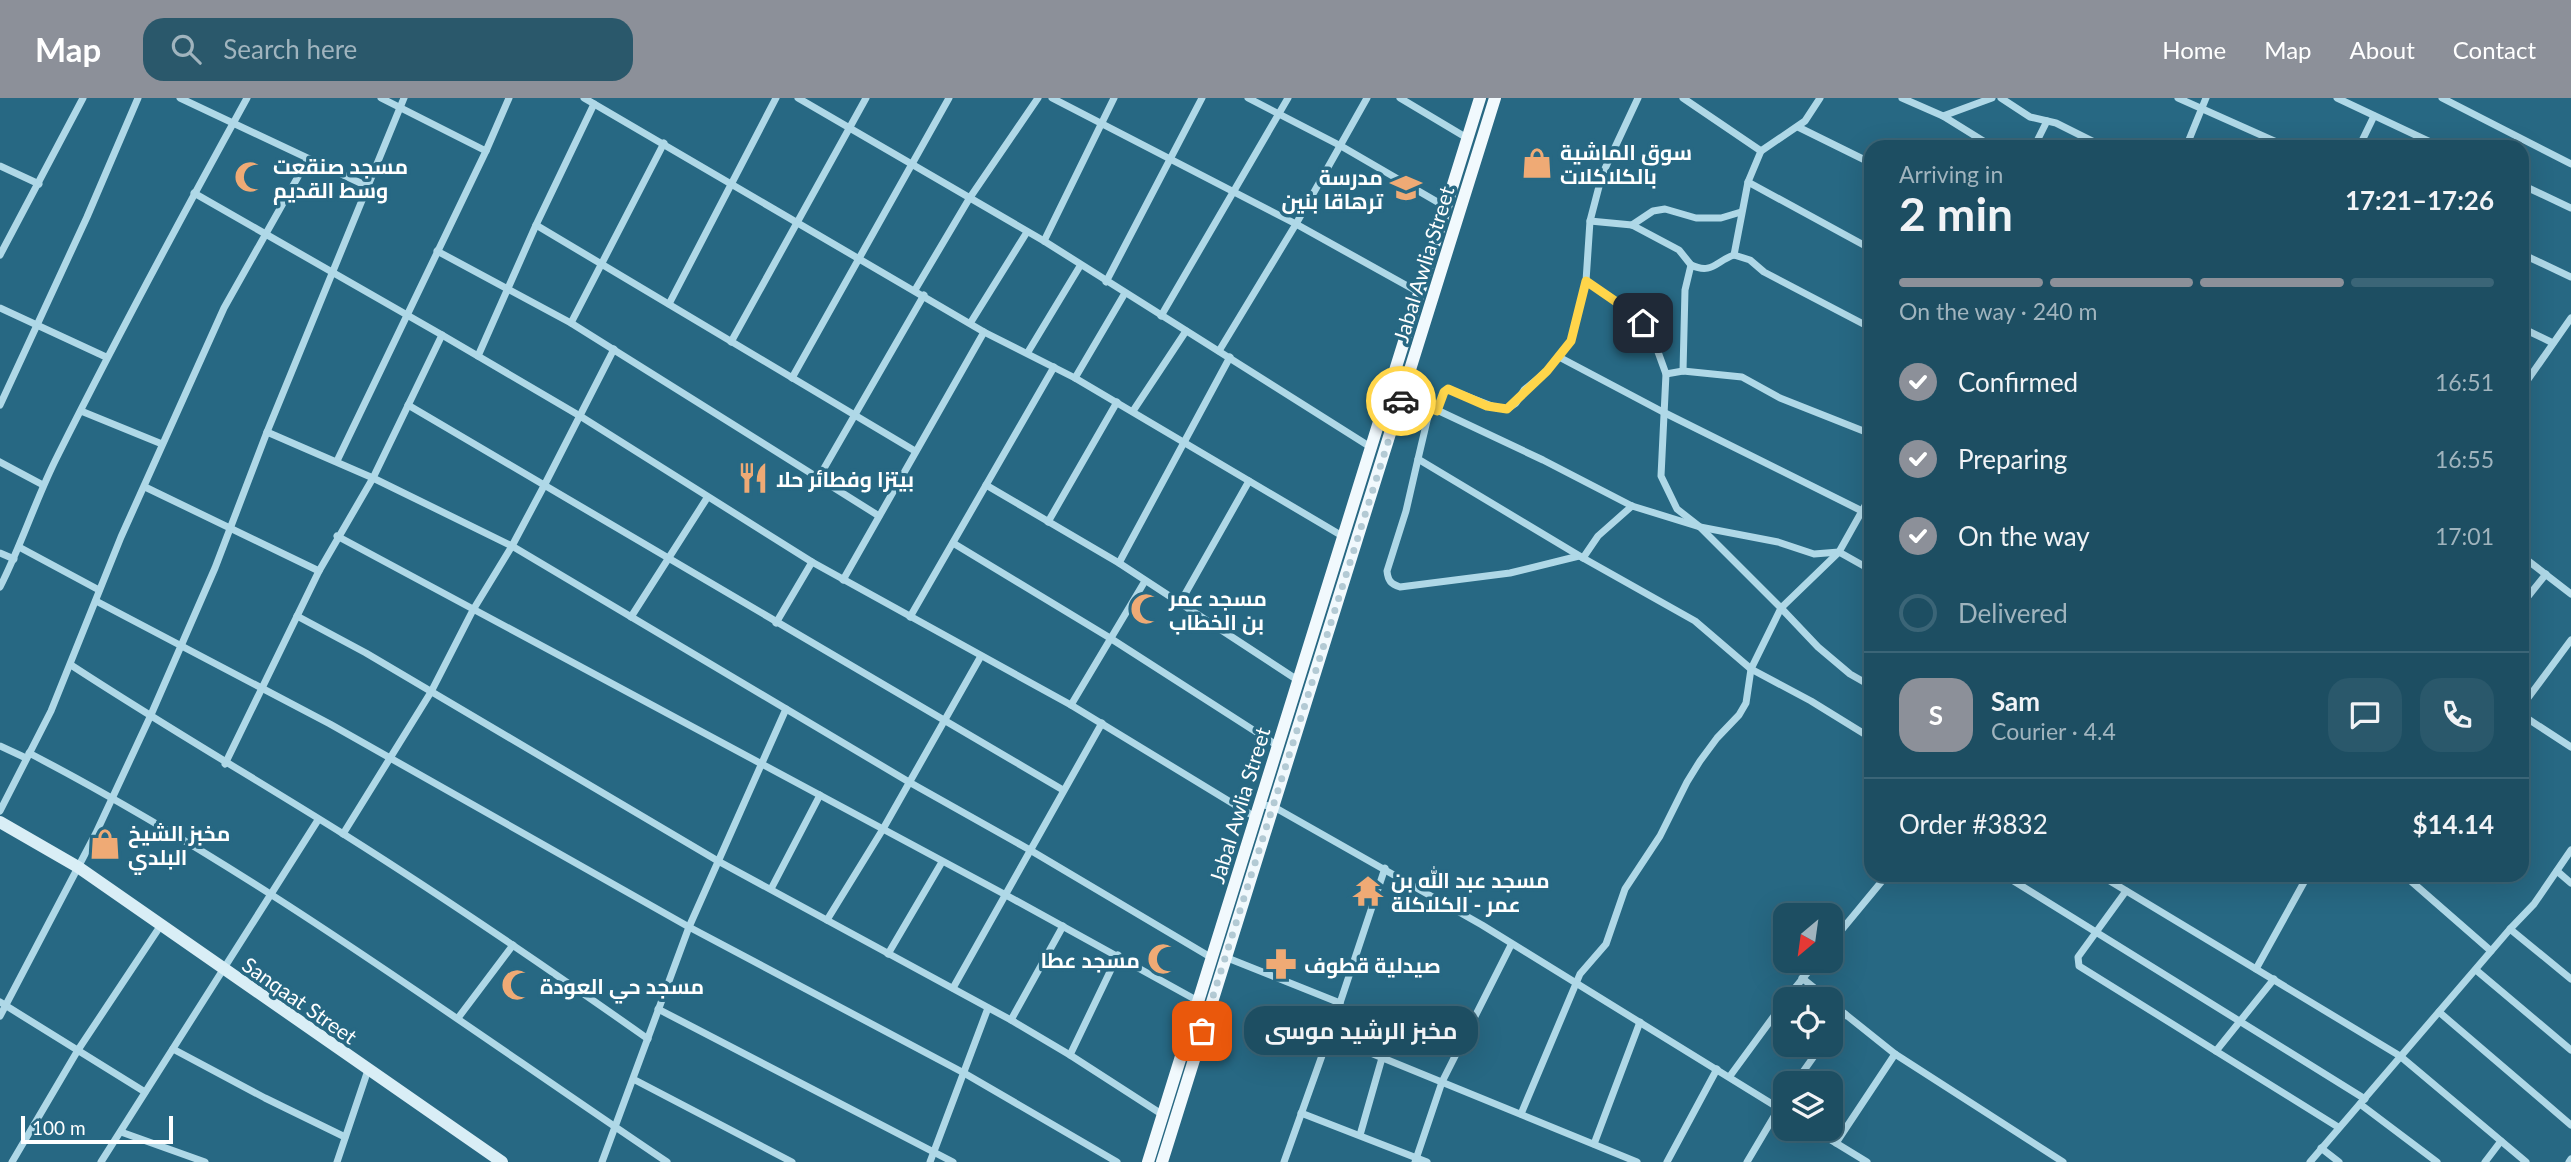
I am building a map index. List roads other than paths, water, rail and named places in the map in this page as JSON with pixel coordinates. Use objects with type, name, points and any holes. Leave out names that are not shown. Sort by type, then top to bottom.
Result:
[{"type":"main road","name":"Jabal Awlia Street","points":[[1162,1162],[1255,817],[1373,448],[1480,98]]},
{"type":"main road","name":"Jabal Awlia Street","points":[[1148,1162],[1198,1001],[1218,957],[1273,807],[1495,98]]},
{"type":"street","points":[[0,255],[83,98]]},
{"type":"street","points":[[0,405],[87,217],[138,98]]},
{"type":"street","points":[[0,587],[43,485],[106,357],[247,98]]},
{"type":"street","points":[[381,98],[486,152]]},
{"type":"street","points":[[0,1016],[3,1004],[78,867],[150,717],[230,530],[267,432],[404,98]]},
{"type":"street","points":[[337,461],[486,152],[509,98]]},
{"type":"street","points":[[584,98],[984,332],[1075,377],[1344,537]]},
{"type":"street","points":[[669,304],[776,98]]},
{"type":"street","points":[[797,98],[1044,241],[1373,448]]},
{"type":"street","points":[[732,342],[866,98]]},
{"type":"street","points":[[792,378],[949,98]]},
{"type":"street","points":[[915,290],[969,199],[1038,98]]},
{"type":"street","points":[[1052,98],[1296,224],[1420,293]]},
{"type":"street","points":[[1044,241],[1114,98]]},
{"type":"street","points":[[1106,282],[1202,98]]},
{"type":"street","points":[[1248,98],[1341,146],[1446,207]]},
{"type":"street","points":[[1161,316],[1288,98]]},
{"type":"street","points":[[1219,351],[1296,224],[1367,98]]},
{"type":"street","points":[[1400,98],[1467,138]]},
{"type":"street","points":[[1632,506],[1598,536],[1581,557],[1510,573],[1400,587],[1388,579],[1387,571],[1406,511],[1418,459],[1434,410],[1444,392],[1448,389],[1487,406],[1507,409],[1516,403],[1524,390],[1559,357],[1575,329],[1586,281],[1590,221],[1602,175],[1638,98]]},
{"type":"street","points":[[1683,98],[1760,150]]},
{"type":"street","points":[[1734,255],[1748,182],[1760,150],[1805,121],[1820,98]]},
{"type":"street","points":[[1902,98],[1943,116],[1982,140]]},
{"type":"street","points":[[1943,116],[1992,98]]},
{"type":"street","points":[[2001,98],[2017,102],[2030,117],[2048,121],[2089,140]]},
{"type":"street","points":[[2178,98],[2273,140]]},
{"type":"street","points":[[2189,140],[2206,98]]},
{"type":"street","points":[[2337,98],[2426,140]]},
{"type":"street","points":[[2442,98],[2524,140]]},
{"type":"street","points":[[182,99],[369,187]]},
{"type":"street","points":[[478,356],[594,104]]},
{"type":"street","points":[[2362,140],[2374,116]]},
{"type":"street","points":[[2038,140],[2048,121]]},
{"type":"street","points":[[1798,127],[1864,160]]},
{"type":"street","points":[[571,323],[664,143]]},
{"type":"street","points":[[2529,143],[2571,164]]},
{"type":"street","points":[[0,811],[71,665],[99,590],[224,308],[308,159]]},
{"type":"street","points":[[0,166],[39,184]]},
{"type":"street","points":[[1748,182],[1864,244]]},
{"type":"street","points":[[2529,188],[2571,208]]},
{"type":"street","points":[[194,193],[580,416],[812,562],[1071,705],[1255,817]]},
{"type":"street","points":[[1632,225],[1653,211],[1665,209],[1696,218],[1721,218],[1741,212]]},
{"type":"street","points":[[1590,221],[1632,225],[1679,250],[1691,265],[1700,270],[1709,269],[1734,255],[1750,260],[1765,272],[1864,324]]},
{"type":"street","points":[[536,225],[915,451]]},
{"type":"street","points":[[971,322],[1027,232]]},
{"type":"street","points":[[437,251],[571,323],[880,516]]},
{"type":"street","points":[[2529,257],[2571,277]]},
{"type":"street","points":[[1683,371],[1685,290],[1691,265]]},
{"type":"street","points":[[1028,352],[1080,266]]},
{"type":"street","points":[[1586,281],[1631,312],[1653,338],[1666,374],[1661,476],[1676,509],[1700,527],[1818,647],[1850,674],[1864,682]]},
{"type":"street","points":[[1075,377],[1125,293]]},
{"type":"street","points":[[819,477],[924,295]]},
{"type":"street","points":[[0,308],[106,357]]},
{"type":"street","points":[[2529,378],[2570,322]]},
{"type":"street","points":[[1133,411],[1186,331]]},
{"type":"street","points":[[2529,331],[2553,343]]},
{"type":"street","points":[[843,580],[984,332]]},
{"type":"street","points":[[226,764],[319,571],[373,478],[442,335]]},
{"type":"street","points":[[343,834],[431,692],[473,610],[512,545],[614,349]]},
{"type":"street","points":[[1119,563],[1230,357]]},
{"type":"street","points":[[1559,357],[1862,511]]},
{"type":"street","points":[[910,617],[1054,367]]},
{"type":"street","points":[[1666,374],[1683,371],[1742,377],[1780,398],[1864,431]]},
{"type":"street","points":[[1403,394],[1543,460],[1632,506],[1700,527],[1778,542],[1814,554],[1839,552],[1864,566]]},
{"type":"street","points":[[1048,522],[1117,402]]},
{"type":"street","points":[[408,405],[1063,790]]},
{"type":"street","points":[[81,411],[163,444]]},
{"type":"street","points":[[267,432],[337,461],[512,545],[909,782],[1218,957],[1340,1003]]},
{"type":"street","points":[[1418,459],[1581,557],[1695,621],[1751,669],[1864,734]]},
{"type":"street","points":[[0,462],[43,485]]},
{"type":"street","points":[[1180,603],[1249,481]]},
{"type":"street","points":[[986,485],[1119,563],[1299,681]]},
{"type":"street","points":[[145,488],[319,571]]},
{"type":"street","points":[[631,617],[707,498]]},
{"type":"street","points":[[1521,1114],[1576,983],[1585,967],[1606,944],[1625,889],[1660,836],[1686,782],[1746,703],[1751,669],[1781,608],[1839,552],[1864,507]]},
{"type":"street","points":[[337,536],[1118,955],[1198,1001]]},
{"type":"street","points":[[953,543],[1110,638],[1278,747]]},
{"type":"street","points":[[19,547],[99,590]]},
{"type":"street","points":[[0,553],[14,559]]},
{"type":"street","points":[[2529,561],[2571,594]]},
{"type":"street","points":[[776,623],[812,562]]},
{"type":"street","points":[[2529,595],[2546,574]]},
{"type":"street","points":[[1071,705],[1145,581]]},
{"type":"street","points":[[96,601],[390,758],[689,927],[964,1073],[1117,1162]]},
{"type":"street","points":[[298,616],[366,653],[718,861],[1011,1020],[1163,1115]]},
{"type":"street","points":[[2529,697],[2571,640]]},
{"type":"street","points":[[827,920],[883,829],[981,656]]},
{"type":"street","points":[[71,665],[150,717],[343,834],[513,945],[649,1039]]},
{"type":"street","points":[[603,1162],[689,927],[786,709]]},
{"type":"street","points":[[2529,720],[2571,747]]},
{"type":"street","points":[[953,988],[1102,723]]},
{"type":"street","points":[[0,746],[113,796],[272,893],[667,1162]]},
{"type":"street","points":[[771,889],[820,795]]},
{"type":"street","points":[[1259,804],[1273,807],[1385,868],[1773,1104]]},
{"type":"street","points":[[101,1162],[318,820]]},
{"type":"street","name":"Sanqaat Street","points":[[0,822],[78,867],[502,1162]]},
{"type":"street","points":[[2309,1162],[2510,929],[2534,905],[2571,850]]},
{"type":"street","points":[[888,954],[942,862]]},
{"type":"street","points":[[1284,1162],[1385,868]]},
{"type":"street","points":[[2557,871],[2571,883]]},
{"type":"street","points":[[1843,928],[1881,882]]},
{"type":"street","points":[[2016,882],[2241,1020],[2363,1101],[2437,1162]]},
{"type":"street","points":[[2111,882],[2400,1056],[2526,1162]]},
{"type":"street","points":[[2256,969],[2304,882]]},
{"type":"street","points":[[2412,882],[2491,951]]},
{"type":"street","points":[[2126,891],[2078,957],[2078,966],[2337,1127]]},
{"type":"street","points":[[12,1162],[78,1049],[161,925]]},
{"type":"street","points":[[1011,1020],[1063,926]]},
{"type":"street","points":[[2510,929],[2571,979]]},
{"type":"street","points":[[1416,1160],[1442,1082],[1511,944]]},
{"type":"street","points":[[458,1018],[513,945]]},
{"type":"street","points":[[1070,1055],[1118,955]]},
{"type":"street","points":[[2476,970],[2571,1050]]},
{"type":"street","points":[[1795,987],[1806,973]]},
{"type":"street","points":[[1802,978],[1813,987]]},
{"type":"street","points":[[2216,1051],[2274,979]]},
{"type":"street","points":[[3,1004],[145,1092]]},
{"type":"street","points":[[930,1162],[988,1008]]},
{"type":"street","points":[[659,1009],[953,1162]]},
{"type":"street","points":[[1844,1013],[1895,1054],[2063,1162]]},
{"type":"street","points":[[2439,1013],[2571,1125]]},
{"type":"street","points":[[1730,1076],[1773,1018]]},
{"type":"street","points":[[1594,1144],[1640,1022]]},
{"type":"street","points":[[1329,1036],[1637,1162]]},
{"type":"street","points":[[173,1049],[345,1137]]},
{"type":"street","points":[[1836,1143],[1895,1054]]},
{"type":"street","points":[[1360,1135],[1382,1058]]},
{"type":"street","points":[[1667,1162],[1717,1069]]},
{"type":"street","points":[[337,1162],[368,1070]]},
{"type":"street","points":[[635,1080],[792,1162]]},
{"type":"street","points":[[1301,1113],[1416,1160],[1427,1162]]},
{"type":"street","points":[[1747,1162],[1773,1123]]},
{"type":"street","points":[[121,1132],[205,1162]]},
{"type":"street","points":[[1833,1141],[1867,1162]]},
{"type":"street","points":[[2485,1162],[2501,1141]]},
{"type":"street","points":[[2321,1148],[2339,1162]]},
{"type":"place","name":"سوق الماشية بالكلاكلات","points":[[1537,163]]},
{"type":"place","name":"مسجد صنقعت وسط القديم","points":[[250,177]]},
{"type":"place","name":"مدرسة ترهاقا بنين","points":[[1406,188]]},
{"type":"place","name":"بيتزا وفطائر حلا","points":[[753,478]]},
{"type":"place","name":"مسجد عمر بن الخطاب","points":[[1146,609]]},
{"type":"place","name":"مخبز الشيخ البلدي","points":[[105,844]]},
{"type":"place","name":"مسجد عبد الله بن عمر - الكلاكلة","points":[[1368,891]]},
{"type":"place","name":"مسجد عطا","points":[[1163,959]]},
{"type":"place","name":"صيدلية قطوف","points":[[1281,964]]},
{"type":"place","name":"مسجد حي العودة","points":[[517,985]]},
{"type":"place","name":"مخبز الرشيد موسى","points":[[1202,1031]]}]
